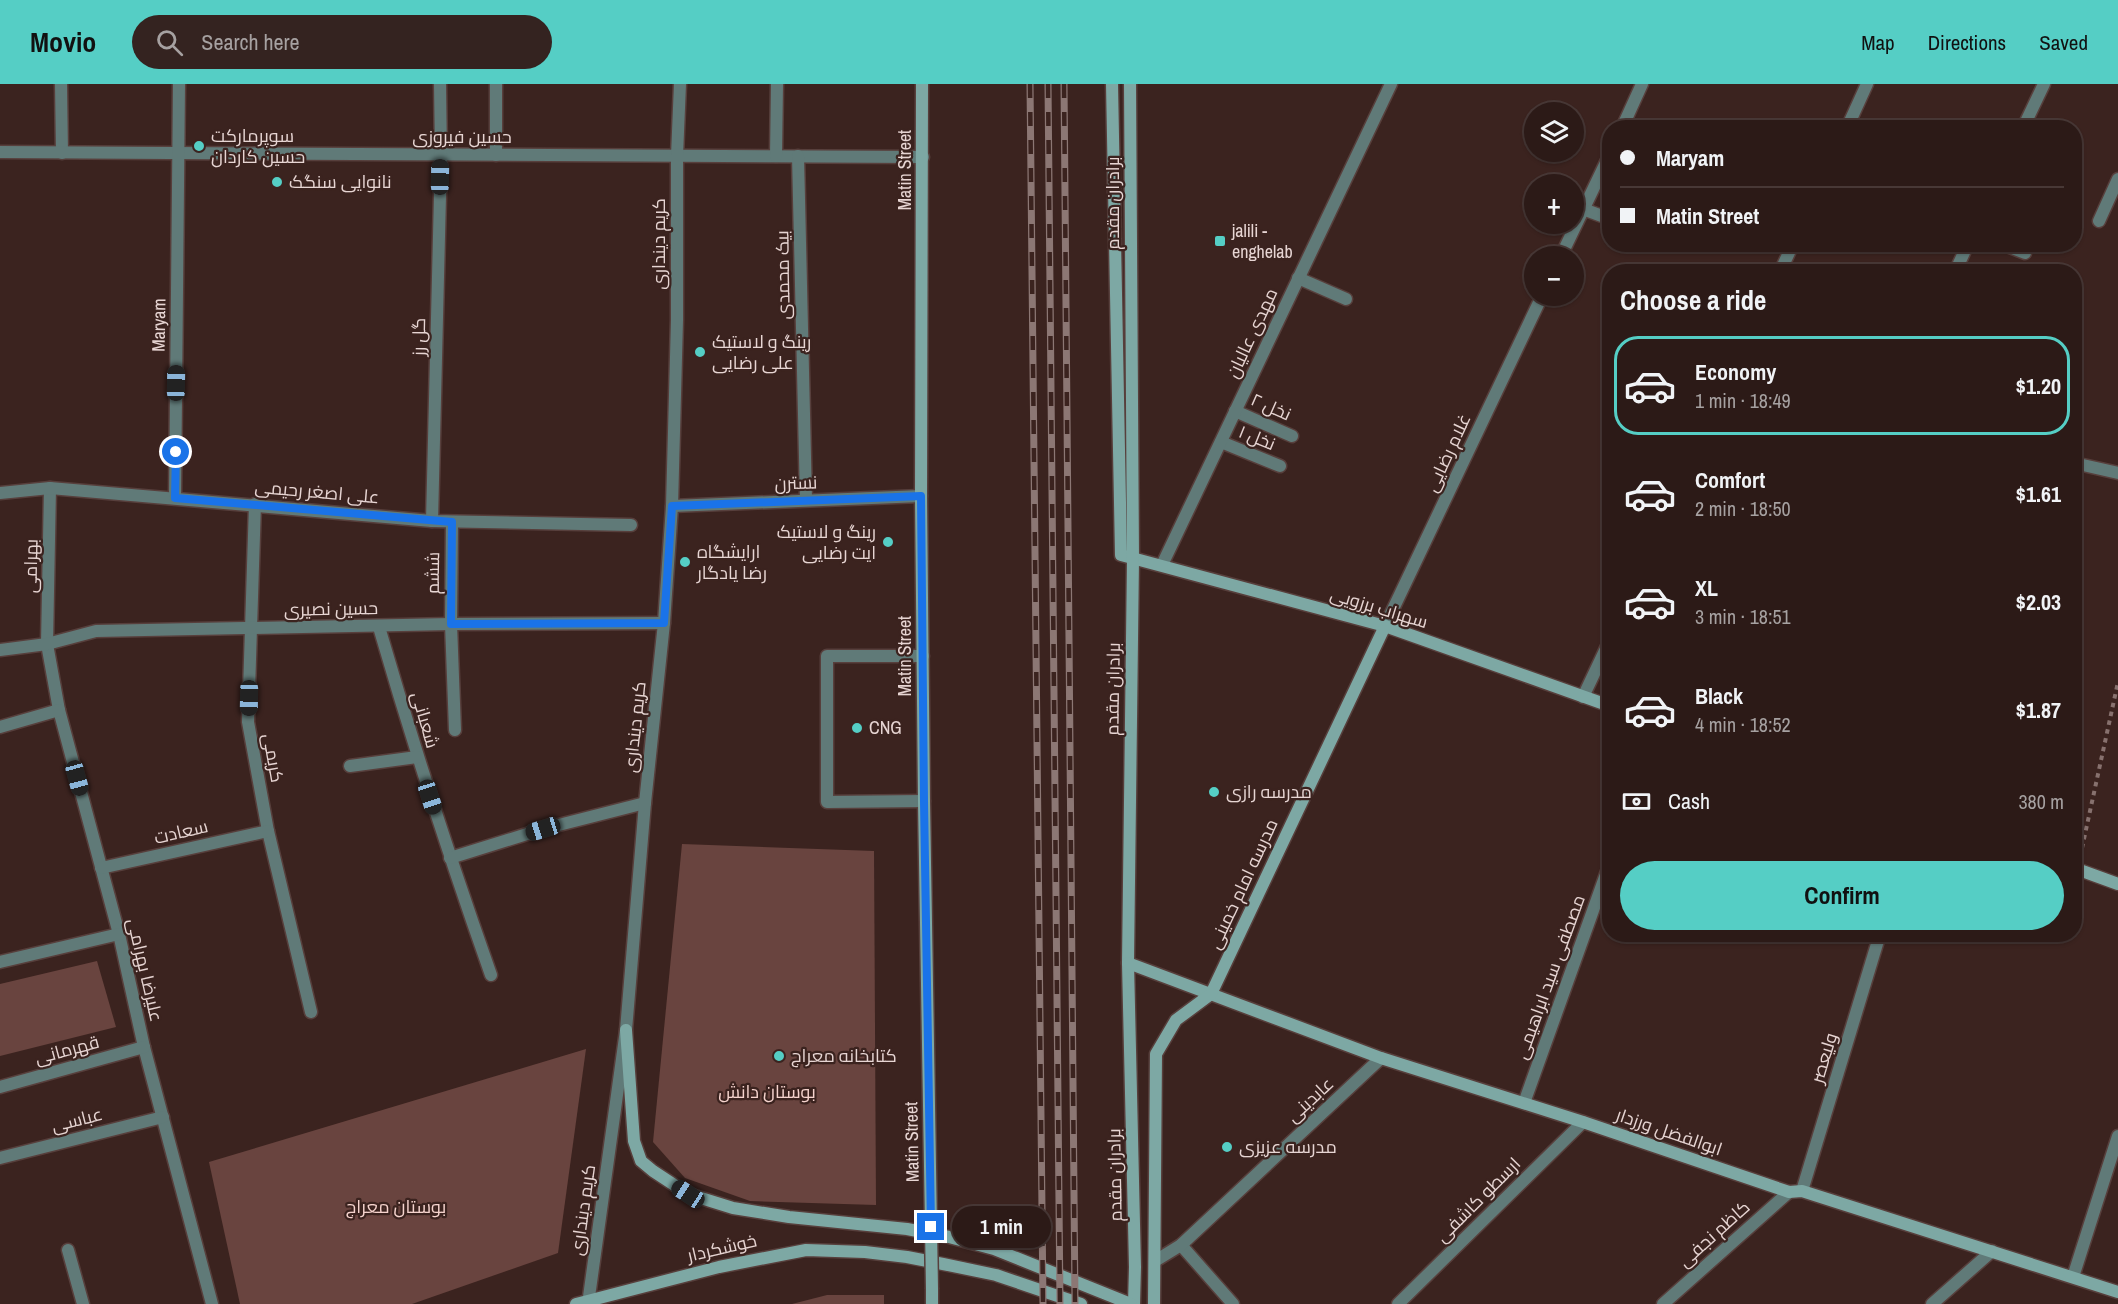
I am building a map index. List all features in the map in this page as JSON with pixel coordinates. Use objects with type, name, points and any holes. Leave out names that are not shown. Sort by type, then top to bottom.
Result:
[{"type":"street","points":[[61,84],[62,153]]},
{"type":"street","name":"Maryam","points":[[175,498],[179,84]]},
{"type":"street","name":"گل رز","points":[[432,521],[441,154],[440,84]]},
{"type":"street","points":[[496,84],[496,155]]},
{"type":"street","name":"کریم دینداری","points":[[589,1302],[626,1030],[645,803],[664,623],[672,506],[680,84]]},
{"type":"street","points":[[776,156],[777,84]]},
{"type":"street","name":"Matin Street","points":[[922,84],[921,496],[932,1304]]},
{"type":"street","name":"برادران مقدم","points":[[1112,84],[1127,557]]},
{"type":"street","name":"برادران مقدم","points":[[1130,84],[1127,557],[1128,963],[1135,1267],[1133,1300]]},
{"type":"street","name":"مهدی عالیان","points":[[1162,565],[1391,84]]},
{"type":"street","points":[[1626,120],[1642,84]]},
{"type":"street","points":[[1851,120],[1867,84]]},
{"type":"street","points":[[2028,120],[2044,84]]},
{"type":"street","name":"حسین فیروزی","points":[[0,152],[923,157]]},
{"type":"street","name":"بیک محمدی","points":[[798,156],[806,500]]},
{"type":"street","points":[[1584,207],[1602,170]]},
{"type":"street","points":[[2099,221],[2118,179]]},
{"type":"street","points":[[1584,209],[1602,216]]},
{"type":"street","points":[[1298,278],[1346,299]]},
{"type":"street","name":"غلام رضایی","points":[[1385,626],[1537,306]]},
{"type":"street","name":"نخل ۲","points":[[1236,411],[1292,436]]},
{"type":"street","name":"نخل ۱","points":[[1221,442],[1280,466]]},
{"type":"street","points":[[2082,465],[2118,473]]},
{"type":"street","name":"علی اصغر رحیمی","points":[[0,493],[50,488],[432,521],[631,525]]},
{"type":"street","name":"بهرامی","points":[[47,644],[50,488]]},
{"type":"street","name":"نسترن","points":[[672,506],[921,496]]},
{"type":"street","name":"کریمی","points":[[255,504],[248,722],[268,831],[311,1012]]},
{"type":"street","name":"ششم","points":[[452,522],[451,624],[455,730]]},
{"type":"street","name":"سهراب برزویی","points":[[1127,557],[1385,626],[1602,703]]},
{"type":"street","name":"حسین نصیری","points":[[0,650],[47,644],[96,630],[664,623]]},
{"type":"street","name":"مدرسه امام خمینی","points":[[1211,994],[1385,626]]},
{"type":"street","name":"شعبانی","points":[[379,627],[417,757],[491,975]]},
{"type":"street","name":"علیرضا بهرامی","points":[[47,644],[59,710],[119,934],[144,1047],[212,1304]]},
{"type":"street","points":[[923,656],[827,656],[827,802],[924,801]]},
{"type":"street","points":[[1583,697],[1602,657]]},
{"type":"street","points":[[0,727],[59,710]]},
{"type":"street","points":[[350,766],[417,757]]},
{"type":"street","points":[[450,858],[543,829],[645,803]]},
{"type":"street","name":"سعادت","points":[[101,868],[268,831]]},
{"type":"street","points":[[2082,871],[2118,884]]},
{"type":"street","name":"مصطفی سید ابراهیمی","points":[[1524,1103],[1602,885]]},
{"type":"street","points":[[0,962],[119,934]]},
{"type":"street","name":"ولیعصر","points":[[1802,1191],[1878,942]]},
{"type":"street","name":"ابوالفضل ورزدار","points":[[1128,963],[1381,1058],[1583,1122],[1789,1192],[1802,1191],[2118,1292]]},
{"type":"street","points":[[1154,1300],[1156,1054],[1176,1020],[1211,994]]},
{"type":"street","points":[[626,1030],[634,1141],[641,1161],[652,1171],[688,1194],[733,1208],[939,1235],[994,1249],[1133,1300]]},
{"type":"street","name":"قهرمانی","points":[[0,1087],[144,1047]]},
{"type":"street","name":"عابدینی","points":[[1155,1262],[1181,1245],[1381,1058]]},
{"type":"street","name":"عباسی","points":[[0,1158],[163,1117]]},
{"type":"street","name":"ارسطو کاشفی","points":[[1398,1304],[1583,1122]]},
{"type":"street","points":[[2073,1277],[2118,1136]]},
{"type":"street","name":"کاظم نجفی","points":[[1663,1304],[1789,1192]]},
{"type":"street","points":[[1181,1245],[1233,1304]]},
{"type":"street","points":[[68,1250],[83,1304]]},
{"type":"street","name":"خوشکردار","points":[[576,1304],[719,1267],[806,1250],[865,1252],[907,1257],[996,1275],[1081,1304]]},
{"type":"street","points":[[1932,1304],[1992,1251]]},
{"type":"street","points":[[1135,1267],[1155,1262]]},
{"type":"path","points":[[2082,842],[2118,682]]},
{"type":"green space","name":"بوستان دانش","points":[[682,844],[874,851],[876,1205],[750,1201],[685,1178],[653,1142]]},
{"type":"green space","points":[[97,961],[116,1027],[0,1056],[0,984]]},
{"type":"green space","name":"بوستان معراج","points":[[586,1049],[558,1253],[412,1304],[240,1304],[209,1162]]},
{"type":"green space","points":[[827,1295],[884,1295],[884,1304],[792,1304]]},
{"type":"railway","points":[[1030,84],[1043,1304]]},
{"type":"railway","points":[[1048,84],[1060,1304]]},
{"type":"railway","points":[[1064,84],[1075,1304]]},
{"type":"place","name":"سوپرمارکت حسین کاردان","points":[[199,146]]},
{"type":"place","name":"نانوایی سنگک","points":[[277,182]]},
{"type":"place","name":"jalili - enghelab","points":[[1220,241]]},
{"type":"place","name":"رینگ و لاستیک علی رضایی","points":[[700,352]]},
{"type":"place","name":"رینگ و لاستیک ایت رضایی","points":[[888,542]]},
{"type":"place","name":"ارایشگاه رضا یادگار","points":[[685,562]]},
{"type":"place","name":"CNG","points":[[857,728]]},
{"type":"place","name":"مدرسه رازی","points":[[1214,792]]},
{"type":"place","name":"کتابخانه معراج","points":[[779,1056]]},
{"type":"place","name":"مدرسه عزیزی","points":[[1227,1147]]},
{"type":"route","points":[[176,452],[175,498],[452,522],[451,624],[664,623],[672,506],[921,496],[931,1227]]}]
